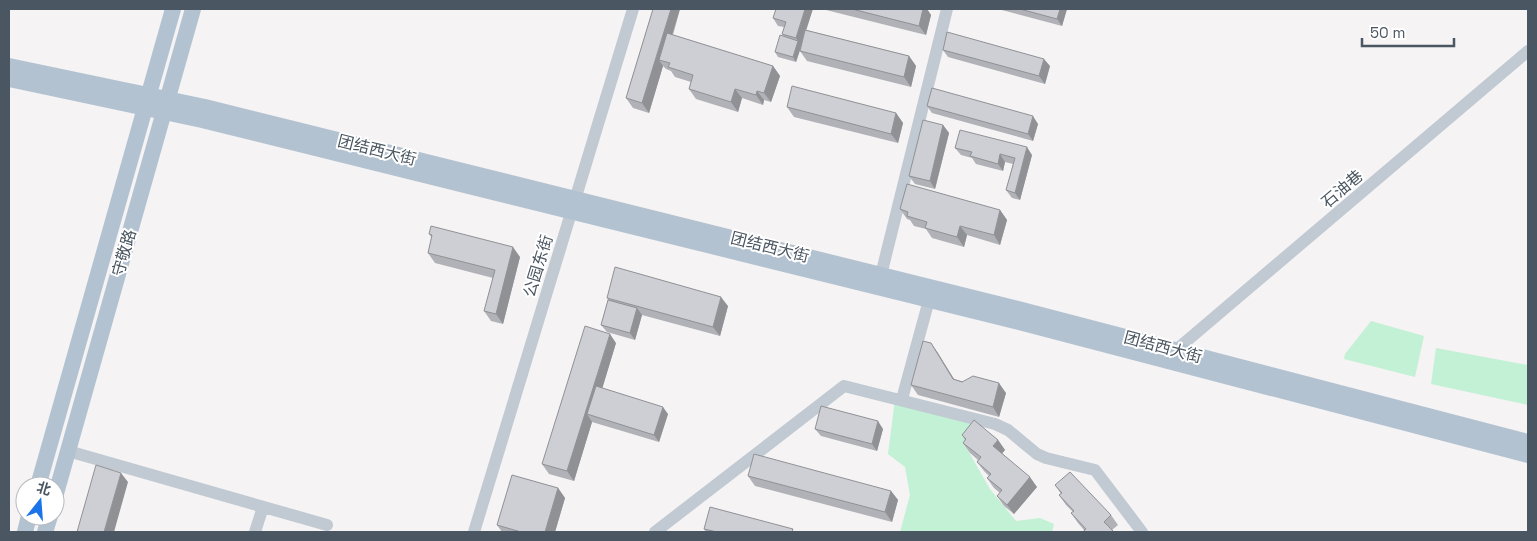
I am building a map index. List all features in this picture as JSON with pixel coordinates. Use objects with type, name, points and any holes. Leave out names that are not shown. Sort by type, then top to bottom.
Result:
[{"type":"main road","name":"守敬路","points":[[41,476],[173,9]]},
{"type":"main road","name":"守敬路","points":[[61,476],[193,9]]},
{"type":"main road","name":"团结西大街","points":[[9,66],[574,205],[881,275],[1528,442]]},
{"type":"main road","name":"团结西大街","points":[[9,79],[147,101]]},
{"type":"main road","name":"团结西大街","points":[[574,205],[929,300],[1528,454]]},
{"type":"street","name":"公园东街","points":[[474,532],[634,9]]},
{"type":"street","points":[[881,275],[947,9]]},
{"type":"street","name":"石油巷","points":[[1176,350],[1528,51]]},
{"type":"street","points":[[902,399],[929,300]]},
{"type":"street","points":[[655,532],[844,386],[996,424],[1008,430],[1038,454],[1046,458],[1095,470],[1142,532]]},
{"type":"street","points":[[68,451],[327,525]]},
{"type":"street","points":[[255,532],[263,506]]},
{"type":"green space","points":[[1371,321],[1424,336],[1415,377],[1344,359],[1345,354]]},
{"type":"green space","points":[[1436,348],[1528,365],[1528,405],[1431,384]]},
{"type":"green space","points":[[895,399],[985,424],[966,447],[990,489],[1016,521],[1040,518],[1054,524],[1052,532],[900,532],[910,495],[905,467],[888,454]]},
{"type":"building","points":[[653,9],[671,9],[642,103],[626,98]]},
{"type":"building","points":[[776,9],[805,9],[796,38],[782,34],[786,22],[773,18]]},
{"type":"building","points":[[852,9],[923,9],[919,26]]},
{"type":"building","points":[[1020,9],[1060,9],[1057,19]]},
{"type":"building","points":[[805,30],[909,56],[904,77],[800,51]]},
{"type":"building","points":[[947,32],[1044,59],[1039,76],[943,50]]},
{"type":"building","points":[[667,33],[773,66],[764,93],[757,91],[756,95],[735,89],[731,102],[689,89],[693,75],[668,67],[670,63],[659,60]]},
{"type":"building","points":[[780,35],[798,41],[793,57],[775,52]]},
{"type":"building","points":[[792,86],[896,113],[891,134],[787,107]]},
{"type":"building","points":[[932,88],[1033,116],[1028,134],[927,106]]},
{"type":"building","points":[[923,120],[943,125],[930,181],[909,176]]},
{"type":"building","points":[[960,130],[1027,147],[1015,193],[1006,190],[1015,158],[1000,154],[998,164],[970,156],[972,152],[955,148]]},
{"type":"building","points":[[907,184],[1000,210],[994,235],[960,226],[957,237],[925,228],[927,222],[907,216],[908,212],[900,209]]},
{"type":"building","points":[[431,226],[513,247],[496,314],[484,311],[495,270],[428,253],[432,235],[429,234]]},
{"type":"building","points":[[615,267],[721,297],[713,327],[607,298]]},
{"type":"building","points":[[608,300],[637,308],[630,333],[601,325]]},
{"type":"building","points":[[585,326],[610,334],[567,471],[542,464]]},
{"type":"building","points":[[923,341],[931,343],[953,379],[962,382],[973,376],[999,383],[993,407],[911,385]]},
{"type":"building","points":[[596,386],[663,407],[654,435],[587,414]]},
{"type":"building","points":[[821,406],[878,421],[872,444],[815,429]]},
{"type":"building","points":[[974,420],[998,440],[993,446],[1030,477],[1007,505],[997,496],[1002,490],[987,478],[991,474],[977,462],[981,457],[963,443],[966,439],[962,435]]},
{"type":"building","points":[[754,454],[891,491],[885,512],[748,476]]},
{"type":"building","points":[[96,465],[121,473],[104,532],[77,532]]},
{"type":"building","points":[[1070,472],[1111,515],[1104,522],[1114,532],[1085,532],[1084,530],[1086,529],[1071,513],[1074,511],[1059,495],[1062,493],[1055,485]]},
{"type":"building","points":[[512,475],[558,488],[545,532],[521,532],[497,525]]},
{"type":"building","points":[[710,507],[793,529],[792,532],[717,532],[704,529]]}]
